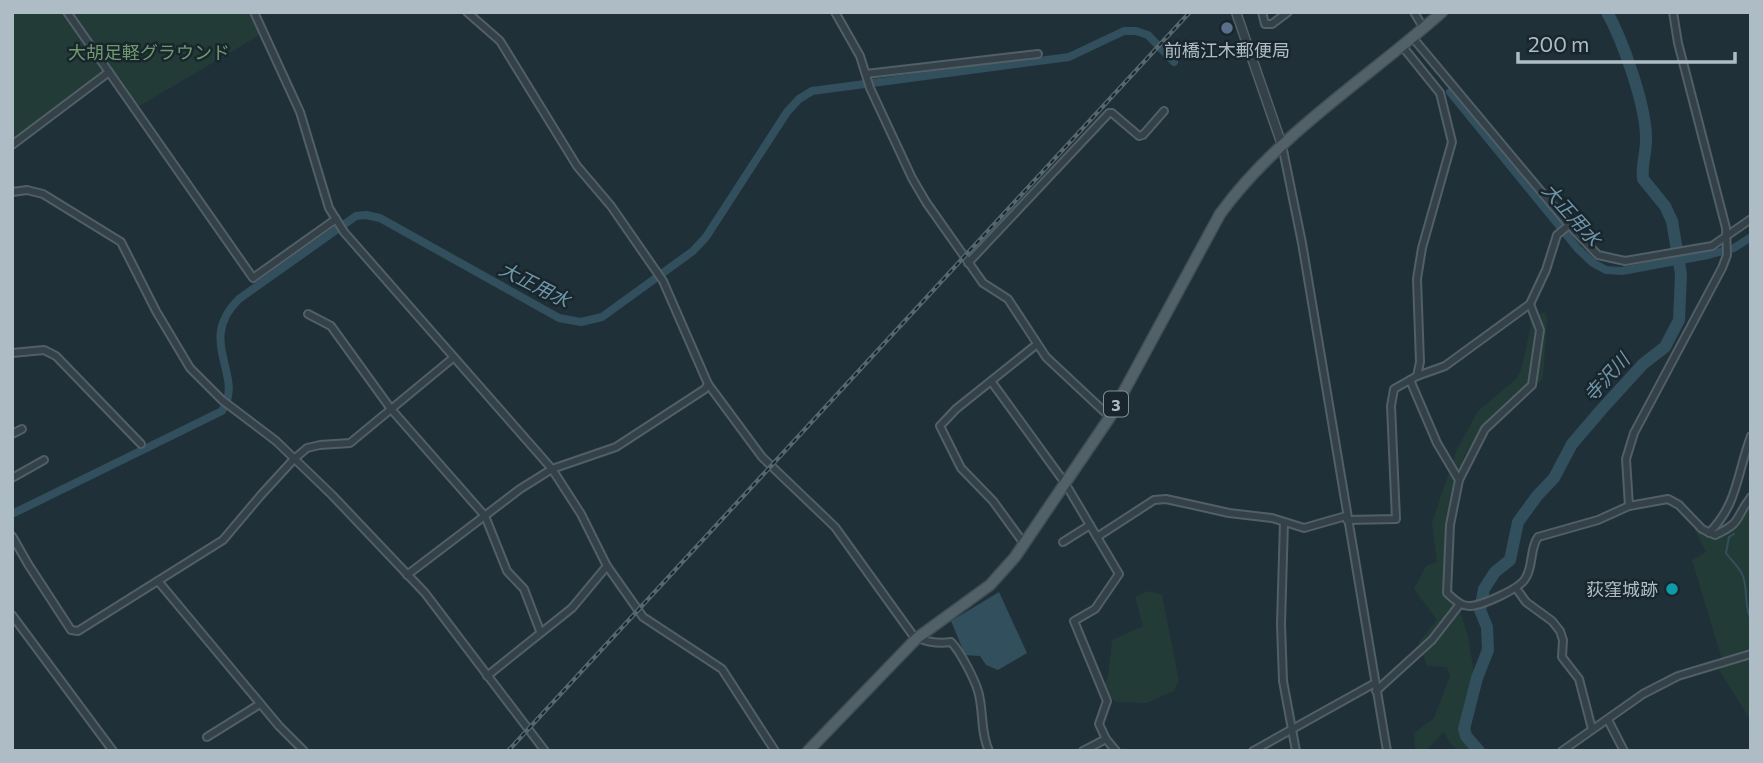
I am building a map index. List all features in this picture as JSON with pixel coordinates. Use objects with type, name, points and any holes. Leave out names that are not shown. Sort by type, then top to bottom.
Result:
[{"type":"main road","name":"3","points":[[808,751],[918,638],[995,580],[1025,545],[1110,417],[1220,214],[1261,165],[1442,12]]},
{"type":"street","points":[[67,12],[253,278],[336,221]]},
{"type":"street","points":[[254,12],[300,112],[326,202],[336,221],[552,469],[581,514],[607,566],[643,617],[722,669],[775,751]]},
{"type":"street","points":[[467,12],[500,41],[577,166],[611,206],[663,281],[708,384],[762,457],[835,527],[918,638],[941,643],[951,642],[958,649],[978,690],[984,741],[989,751]]},
{"type":"street","points":[[835,12],[860,56],[870,88],[919,191],[987,287],[1008,299],[1046,357],[1110,417]]},
{"type":"street","points":[[1236,12],[1282,145],[1302,243],[1387,751]]},
{"type":"street","points":[[1262,12],[1265,24],[1272,24],[1287,12]]},
{"type":"street","points":[[1414,12],[1424,29]]},
{"type":"street","points":[[1629,506],[1626,459],[1634,433],[1727,254],[1673,12]]},
{"type":"street","points":[[1408,42],[1567,226],[1593,252],[1605,258],[1625,261],[1712,246],[1726,240],[1751,219]]},
{"type":"street","points":[[1408,42],[1440,93],[1452,142],[1422,248],[1417,279],[1420,362],[1417,376]]},
{"type":"street","points":[[867,76],[1038,54]]},
{"type":"street","points":[[12,145],[109,72]]},
{"type":"street","points":[[968,262],[1109,113],[1139,136],[1143,135],[1164,111]]},
{"type":"street","points":[[12,192],[27,190],[43,194],[121,243],[182,356],[196,375],[222,400],[276,442],[332,495],[425,593],[545,751]]},
{"type":"street","points":[[1097,537],[1154,500],[1166,499],[1304,528],[1347,518],[1396,519],[1391,406],[1394,388],[1445,366],[1530,304],[1559,233],[1567,226]]},
{"type":"street","points":[[1530,304],[1540,330],[1532,385],[1485,429],[1459,480],[1450,525],[1447,593],[1460,604],[1469,607],[1489,601],[1524,582],[1529,571],[1532,546],[1538,537],[1598,520],[1629,506],[1668,499],[1679,505],[1702,529],[1715,535],[1732,527],[1751,497]]},
{"type":"street","points":[[308,314],[331,326],[391,410],[485,516],[507,572],[524,589],[540,631]]},
{"type":"street","points":[[1025,545],[993,501],[961,468],[940,426],[956,409],[1036,345]]},
{"type":"street","points":[[12,352],[44,350],[56,356],[141,444]]},
{"type":"street","points":[[12,536],[74,632],[223,540],[294,459],[307,448],[320,444],[351,443],[453,358]]},
{"type":"street","points":[[1410,380],[1437,443],[1459,480]]},
{"type":"street","points":[[991,381],[1065,483],[1119,575],[1095,609],[1074,621],[1107,701],[1098,721],[1106,739],[1116,751]]},
{"type":"street","points":[[407,575],[552,469],[616,447],[708,384]]},
{"type":"street","points":[[12,434],[22,429]]},
{"type":"street","points":[[1709,533],[1723,519],[1731,504],[1751,436]]},
{"type":"street","points":[[12,478],[44,460]]},
{"type":"street","points":[[1284,522],[1281,624],[1283,681],[1296,751]]},
{"type":"street","points":[[1063,542],[1090,525]]},
{"type":"street","points":[[487,676],[572,608],[607,566]]},
{"type":"street","points":[[158,581],[260,704],[304,751]]},
{"type":"street","points":[[1516,588],[1526,603],[1552,621],[1560,631],[1563,640],[1562,657],[1579,679],[1592,730]]},
{"type":"street","points":[[1253,751],[1376,687],[1432,640],[1460,604]]},
{"type":"street","points":[[12,615],[113,751]]},
{"type":"street","points":[[1562,751],[1643,694],[1678,676],[1751,654]]},
{"type":"street","points":[[207,737],[260,704]]},
{"type":"street","points":[[1608,720],[1624,751]]},
{"type":"street","points":[[1083,751],[1106,739]]},
{"type":"green space","points":[[12,12],[63,12],[106,72],[12,140]]},
{"type":"green space","name":"大胡足軽グラウンド","points":[[72,12],[250,12],[260,32],[258,36],[137,105]]},
{"type":"green space","points":[[1544,312],[1547,318],[1543,378],[1509,413],[1487,421],[1464,456],[1445,526],[1453,590],[1468,636],[1474,675],[1469,717],[1473,739],[1483,751],[1459,751],[1450,743],[1444,732],[1426,751],[1418,751],[1414,733],[1434,718],[1450,676],[1447,667],[1427,666],[1419,642],[1437,620],[1414,589],[1426,566],[1437,562],[1432,522],[1457,449],[1478,411],[1516,379],[1521,370],[1531,325],[1529,318]]},
{"type":"green space","points":[[1751,501],[1751,721],[1718,668],[1724,666],[1692,560],[1706,552],[1690,520],[1714,538],[1735,528]]},
{"type":"green space","points":[[1148,591],[1162,595],[1179,681],[1174,691],[1146,703],[1116,702],[1102,690],[1108,677],[1112,640],[1143,626],[1135,597]]},
{"type":"water","points":[[999,592],[1027,653],[998,670],[986,665],[980,656],[965,655],[951,621]]},
{"type":"waterway","name":"寺沢川","points":[[1479,751],[1466,736],[1464,729],[1477,678],[1488,650],[1487,627],[1480,610],[1484,589],[1495,572],[1510,560],[1518,522],[1554,478],[1572,444],[1643,364],[1665,347],[1679,320],[1681,274],[1672,221],[1665,206],[1643,179],[1646,136],[1642,107],[1626,55],[1607,12]]},
{"type":"waterway","name":"大正用水","points":[[12,514],[222,411],[228,398],[229,384],[221,344],[221,330],[227,315],[239,299],[356,216],[380,218],[559,318],[581,322],[602,317],[693,251],[706,237],[787,112],[799,99],[812,91],[1069,57],[1124,31],[1148,35],[1174,62]]},
{"type":"waterway","name":"大正用水","points":[[1450,92],[1578,249],[1593,263],[1606,270],[1622,271],[1708,255],[1734,248],[1751,237]]},
{"type":"waterway","points":[[1734,534],[1729,537],[1726,553],[1743,576],[1751,620]]},
{"type":"railway","points":[[508,751],[1190,12]]},
{"type":"place","name":"前橋江木郵便局","points":[[1227,28]]},
{"type":"place","name":"荻窪城跡","points":[[1672,589]]}]
